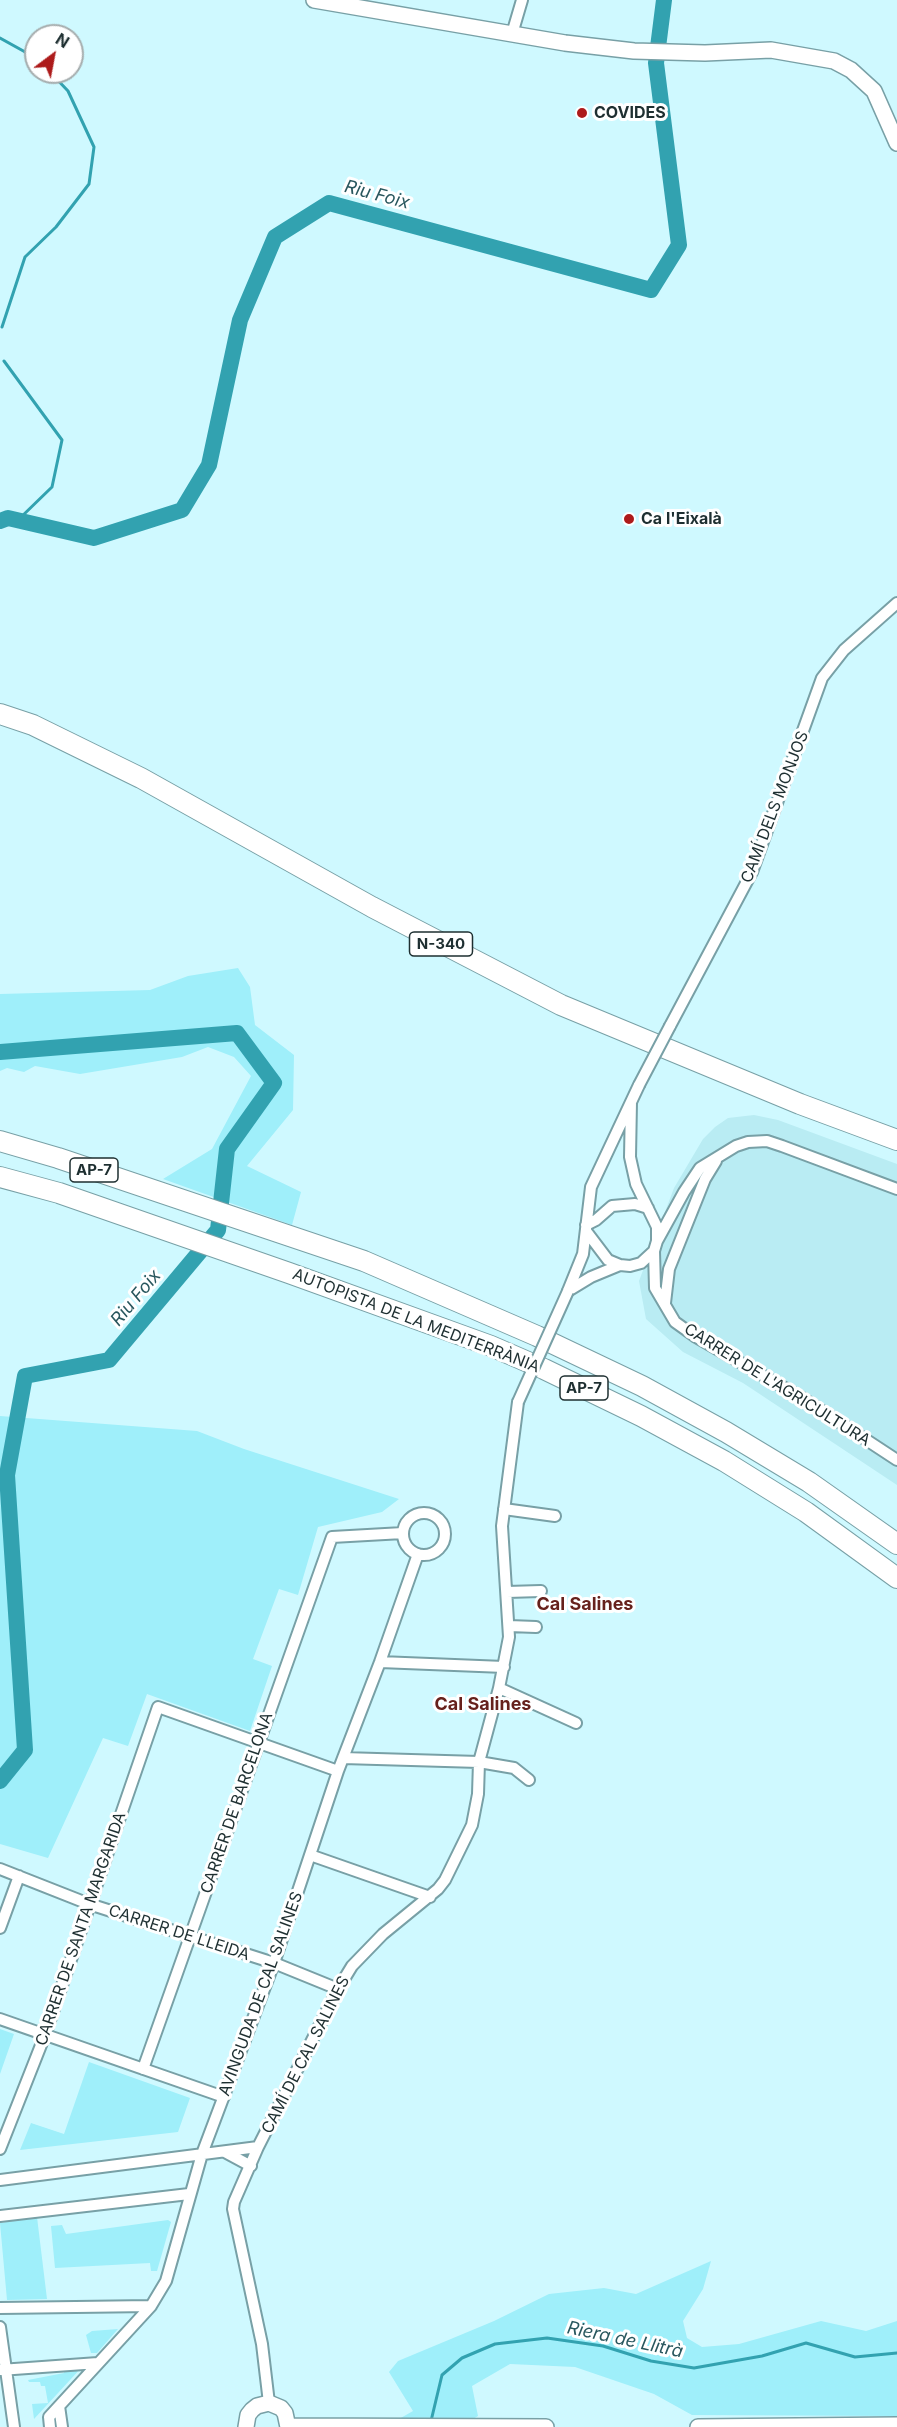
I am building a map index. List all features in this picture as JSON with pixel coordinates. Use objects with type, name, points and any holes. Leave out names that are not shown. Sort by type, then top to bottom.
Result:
[{"type":"highway","name":"N-340","points":[[0,714],[33,725],[141,778],[372,907],[561,1005],[638,1039],[897,1140]]},
{"type":"highway","name":"AUTOPISTA DE LA MEDITERRÀNIA","points":[[0,1141],[58,1158],[364,1261],[537,1336],[642,1386],[769,1457],[897,1544]]},
{"type":"highway","name":"AUTOPISTA DE LA MEDITERRÀNIA","points":[[0,1177],[58,1193],[491,1346],[599,1395],[684,1438],[765,1485],[844,1538],[897,1578]]},
{"type":"main road","points":[[314,0],[565,43],[634,51],[705,53],[771,50],[834,62],[851,70],[874,92],[897,143]]},
{"type":"main road","points":[[246,2427],[248,2415],[252,2410],[256,2406],[269,2403],[285,2413],[288,2426],[546,2427]]},
{"type":"main road","points":[[698,2427],[897,2425]]},
{"type":"street","points":[[512,34],[522,0]]},
{"type":"street","name":"CAMÍ DELS MONJOS","points":[[669,1026],[748,880],[822,678],[844,650],[897,603]]},
{"type":"street","name":"CAMÍ DE CAL SALINES","points":[[269,2403],[259,2325],[233,2209],[237,2194],[258,2147],[338,1989],[363,1953],[430,1897],[445,1880],[472,1825],[478,1794],[479,1762],[504,1667],[509,1626],[502,1542],[518,1402],[583,1254],[591,1187],[669,1026]]},
{"type":"street","points":[[631,1102],[630,1157],[636,1184],[657,1227],[655,1246]]},
{"type":"street","points":[[648,1208],[634,1204],[612,1206],[586,1228],[608,1260],[630,1266],[641,1263],[655,1246],[684,1192],[700,1168],[736,1146],[748,1142],[767,1141],[897,1189]]},
{"type":"street","points":[[665,1303],[669,1269],[705,1179],[719,1157]]},
{"type":"street","name":"CARRER DE L'AGRICULTURA","points":[[655,1246],[655,1288],[675,1322],[696,1337],[804,1399],[896,1458]]},
{"type":"street","points":[[567,1292],[591,1277],[620,1265]]},
{"type":"street","points":[[504,1509],[555,1515]]},
{"type":"street","points":[[430,1514],[438,1518],[443,1525],[444,1541],[434,1553],[418,1554],[410,1550],[403,1533],[412,1517],[430,1514]]},
{"type":"street","name":"CARRER DE BARCELONA","points":[[143,2069],[332,1537],[403,1533]]},
{"type":"street","name":"AVINGUDA DE CAL SALINES","points":[[50,2427],[49,2417],[151,2306],[166,2281],[202,2154],[274,1963],[338,1771],[418,1554]]},
{"type":"street","points":[[507,1592],[542,1591]]},
{"type":"street","points":[[509,1626],[536,1627]]},
{"type":"street","points":[[380,1662],[504,1667]]},
{"type":"street","points":[[499,1688],[576,1723]]},
{"type":"street","name":"CARRER DE SANTA MARGARIDA","points":[[0,2150],[45,2035],[158,1707],[257,1743]]},
{"type":"street","points":[[257,1743],[338,1771]]},
{"type":"street","points":[[344,1758],[479,1762],[514,1768],[529,1780]]},
{"type":"street","points":[[310,1855],[430,1897]]},
{"type":"street","name":"CARRER DE LLEIDA","points":[[0,1869],[89,1904],[274,1963],[338,1989]]},
{"type":"street","points":[[0,1928],[19,1876]]},
{"type":"street","points":[[0,2019],[224,2097]]},
{"type":"street","points":[[0,2180],[258,2147]]},
{"type":"street","points":[[225,2151],[251,2166]]},
{"type":"street","points":[[0,2216],[189,2194]]},
{"type":"street","points":[[0,2308],[151,2306]]},
{"type":"street","points":[[0,2327],[3,2370],[14,2427]]},
{"type":"street","points":[[3,2370],[98,2363]]},
{"type":"street","points":[[59,2406],[62,2427]]},
{"type":"shaded area","points":[[238,968],[250,987],[255,1025],[294,1055],[293,1110],[247,1166],[301,1192],[292,1225],[163,1179],[212,1149],[251,1076],[234,1057],[208,1047],[182,1057],[80,1074],[35,1066],[24,1072],[7,1068],[0,1071],[0,994],[150,990],[188,976]]},
{"type":"shaded area","points":[[754,1115],[778,1120],[897,1164],[897,1485],[743,1383],[683,1352],[646,1319],[639,1281],[674,1188],[703,1139],[715,1127],[728,1118]]},
{"type":"shaded area","points":[[0,1416],[197,1431],[244,1449],[399,1499],[382,1512],[318,1527],[298,1595],[279,1589],[253,1659],[272,1666],[250,1731],[147,1694],[128,1746],[103,1738],[48,1858],[0,1844]]},
{"type":"shaded area","points":[[0,2029],[14,2034],[0,2074]]},
{"type":"shaded area","points":[[89,2062],[190,2098],[178,2132],[20,2150],[31,2123],[64,2134]]},
{"type":"shaded area","points":[[37,2217],[47,2299],[7,2300],[0,2223]]},
{"type":"shaded area","points":[[168,2220],[171,2222],[157,2271],[151,2271],[150,2263],[55,2268],[51,2226],[62,2225],[66,2234]]},
{"type":"shaded area","points":[[711,2261],[703,2289],[683,2321],[687,2338],[702,2347],[739,2344],[821,2321],[866,2331],[897,2321],[897,2416],[692,2415],[654,2394],[575,2367],[510,2364],[472,2386],[478,2416],[461,2427],[385,2427],[413,2411],[389,2372],[398,2361],[494,2321],[549,2294],[604,2288],[636,2294]]},
{"type":"shaded area","points":[[118,2329],[97,2353],[91,2353],[86,2335],[92,2331]]},
{"type":"shaded area","points":[[82,2367],[34,2419],[32,2404],[48,2403],[45,2386],[41,2386],[40,2382],[29,2382],[28,2380],[64,2373],[62,2368]]},
{"type":"waterway","name":"Riu Foix","points":[[0,521],[8,518],[94,538],[182,510],[209,465],[240,320],[275,237],[329,203],[651,290],[679,245],[656,63],[664,0]]},
{"type":"waterway","points":[[0,38],[24,51]]},
{"type":"waterway","points":[[2,327],[25,257],[56,227],[89,184],[94,147],[68,91],[61,84]]},
{"type":"waterway","points":[[4,361],[62,440],[52,487],[18,520]]},
{"type":"waterway","name":"Riu Foix","points":[[0,1052],[237,1033],[274,1083],[227,1149],[218,1230],[109,1360],[25,1376],[7,1475],[25,1750],[0,1781]]},
{"type":"waterway","name":"Riera de Llitrà","points":[[431,2421],[442,2375],[462,2358],[495,2344],[547,2338],[603,2346],[651,2361],[694,2368],[762,2356],[806,2343],[855,2357],[897,2353]]},
{"type":"place","name":"COVIDES","points":[[582,113]]},
{"type":"place","name":"Ca l'Eixalà","points":[[629,519]]},
{"type":"district","name":"Cal Salines","points":[[585,1605]]},
{"type":"district","name":"Cal Salines","points":[[483,1705]]}]
